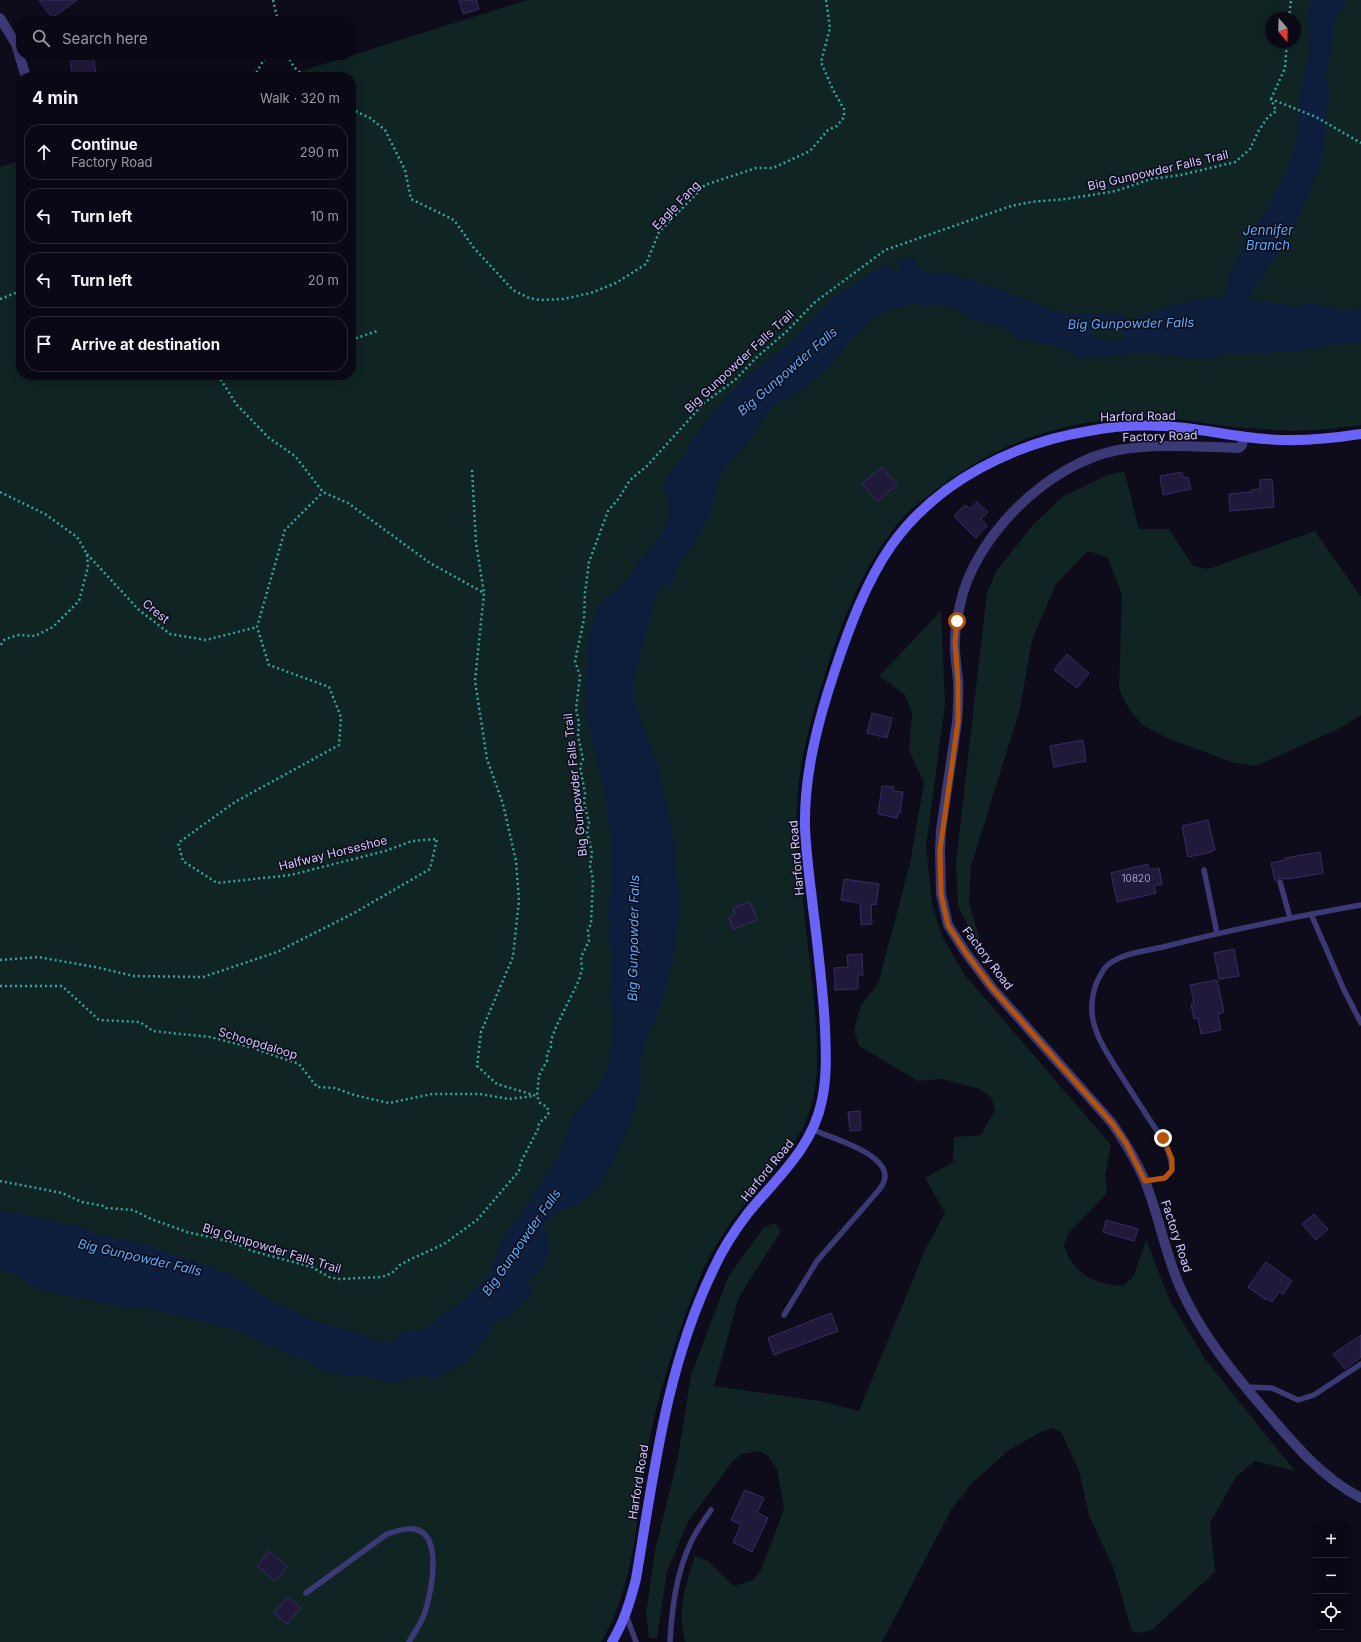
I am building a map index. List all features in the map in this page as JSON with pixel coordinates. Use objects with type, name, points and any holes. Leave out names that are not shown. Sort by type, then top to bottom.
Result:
[{"type":"main road","name":"Harford Road","points":[[612,1642],[626,1615],[636,1579],[657,1447],[663,1419],[680,1358],[701,1298],[714,1266],[730,1238],[799,1153],[813,1130],[823,1094],[825,1040],[820,964],[806,845],[805,807],[808,775],[820,718],[838,662],[864,594],[891,546],[918,515],[958,482],[991,463],[1045,441],[1088,431],[1109,428],[1147,426],[1184,428],[1244,437],[1297,441],[1320,440],[1361,434]]},
{"type":"street","points":[[0,18],[16,44]]},
{"type":"street","points":[[21,60],[24,72]]},
{"type":"street","name":"Factory Road","points":[[1244,437],[1239,448],[1168,446],[1136,447],[1116,450],[1092,457],[1050,480],[1031,494],[995,531],[981,553],[968,579],[960,603],[957,621],[955,642],[958,682],[958,722],[940,850],[941,894],[948,925],[966,953],[993,989],[1112,1123],[1126,1143],[1145,1181],[1172,1268],[1180,1288],[1204,1330],[1245,1387],[1314,1464],[1336,1483],[1361,1498]]},
{"type":"lane","points":[[1204,870],[1217,933]]},
{"type":"lane","points":[[1280,882],[1290,918]]},
{"type":"lane","points":[[1145,1181],[1165,1178],[1172,1170],[1172,1159],[1163,1138],[1125,1081],[1097,1034],[1093,1021],[1091,1004],[1099,976],[1108,964],[1123,957],[1217,933],[1361,905]]},
{"type":"lane","points":[[1311,914],[1344,990],[1361,1023]]},
{"type":"lane","points":[[784,1315],[817,1261],[884,1183],[884,1170],[875,1158],[863,1151],[813,1130]]},
{"type":"lane","points":[[1245,1387],[1272,1388],[1298,1400],[1314,1395],[1361,1364]]},
{"type":"lane","points":[[670,1642],[671,1617],[680,1570],[692,1541],[711,1510]]},
{"type":"lane","points":[[306,1593],[387,1534],[401,1530],[414,1529],[426,1535],[432,1547],[434,1567],[425,1613],[409,1642]]},
{"type":"lane","points":[[626,1615],[636,1642]]},
{"type":"path","points":[[273,0],[277,16]]},
{"type":"path","name":"Eagle Fang","points":[[356,111],[370,118],[385,130],[405,170],[411,199],[454,220],[474,248],[513,290],[529,298],[540,300],[563,299],[591,293],[616,282],[646,264],[659,232],[705,185],[756,168],[772,168],[791,160],[810,151],[828,130],[837,126],[844,117],[844,109],[833,90],[821,62],[830,28],[826,0]]},
{"type":"path","points":[[1290,12],[1291,0]]},
{"type":"path","points":[[1287,48],[1285,68],[1271,99],[1316,117],[1361,143]]},
{"type":"path","points":[[257,72],[264,60]]},
{"type":"path","points":[[290,60],[300,72]]},
{"type":"path","name":"Big Gunpowder Falls Trail","points":[[0,1181],[62,1193],[82,1202],[104,1206],[106,1208],[133,1210],[151,1219],[187,1232],[232,1242],[252,1251],[312,1267],[329,1277],[338,1279],[382,1277],[392,1273],[400,1265],[444,1244],[477,1220],[518,1170],[538,1129],[539,1123],[547,1116],[549,1112],[547,1108],[540,1103],[537,1096],[540,1075],[547,1061],[551,1040],[579,980],[582,969],[581,957],[589,941],[588,930],[590,924],[593,879],[590,866],[592,853],[587,832],[589,823],[584,802],[585,793],[580,766],[583,759],[578,736],[579,723],[576,709],[580,676],[575,660],[584,619],[585,593],[589,562],[592,550],[608,511],[619,498],[630,480],[647,466],[704,403],[736,380],[757,357],[786,332],[814,303],[885,250],[1011,206],[1116,191],[1152,179],[1181,175],[1235,162],[1250,149],[1259,130],[1268,117],[1276,111],[1271,99]]},
{"type":"path","points":[[0,299],[16,292]]},
{"type":"path","points":[[356,338],[377,331]]},
{"type":"path","points":[[221,380],[236,404],[269,438],[295,456],[323,492],[348,503],[430,563],[484,593]]},
{"type":"path","points":[[472,470],[476,543],[484,593],[475,681],[486,759],[503,804],[516,861],[519,900],[513,957],[481,1032],[477,1066],[497,1084],[537,1096]]},
{"type":"path","points":[[0,492],[45,514],[77,537],[87,554],[88,567],[79,601],[53,627],[34,636],[19,635],[5,639],[0,646]]},
{"type":"path","points":[[257,627],[285,530],[323,492]]},
{"type":"path","name":"Crest","points":[[87,554],[139,610],[170,634],[206,640],[257,627]]},
{"type":"path","name":"Halfway Horseshoe","points":[[0,960],[38,957],[95,967],[134,976],[203,977],[277,952],[354,913],[430,869],[437,839],[412,841],[384,851],[290,875],[217,883],[183,862],[178,843],[235,802],[339,745],[341,717],[328,687],[269,665],[257,627]]},
{"type":"path","name":"Schoopdaloop","points":[[0,986],[62,986],[99,1020],[140,1022],[152,1031],[210,1037],[249,1047],[299,1064],[317,1087],[334,1088],[354,1095],[389,1103],[432,1094],[480,1094],[509,1098],[537,1096]]},
{"type":"green space","points":[[527,0],[1361,0],[1361,425],[1319,430],[1288,431],[1235,427],[1167,418],[1132,418],[1078,424],[1043,433],[1012,445],[973,465],[948,481],[905,515],[877,552],[855,594],[830,659],[814,711],[806,742],[798,788],[797,836],[817,1044],[817,1072],[813,1099],[809,1115],[794,1142],[776,1168],[745,1204],[718,1242],[697,1284],[674,1347],[656,1411],[647,1454],[637,1527],[628,1575],[612,1621],[601,1642],[0,1642],[0,167],[16,162],[16,380],[356,380],[356,72],[299,72],[337,60],[356,60],[356,54]]},
{"type":"green space","points":[[1124,471],[1139,529],[1169,529],[1193,566],[1208,569],[1315,531],[1361,597],[1361,715],[1340,728],[1256,766],[1234,763],[1165,737],[1142,725],[1129,709],[1119,689],[1122,595],[1108,558],[1088,551],[1056,584],[1032,640],[1020,709],[971,866],[969,903],[985,958],[958,906],[956,862],[987,592],[997,570],[1033,525],[1062,497],[1105,476]]},
{"type":"green space","points":[[941,611],[945,705],[926,846],[932,904],[942,936],[965,975],[1111,1145],[1105,1177],[1107,1193],[1068,1234],[1064,1246],[1068,1256],[1086,1276],[1103,1283],[1123,1286],[1134,1276],[1146,1239],[1170,1301],[1205,1359],[1295,1471],[1255,1461],[1236,1477],[1210,1523],[1215,1572],[1153,1629],[1142,1633],[1132,1631],[1112,1564],[1089,1516],[1079,1471],[1061,1432],[1053,1428],[1041,1432],[1009,1450],[973,1482],[951,1510],[882,1642],[685,1642],[682,1619],[683,1598],[695,1556],[708,1561],[734,1586],[753,1580],[761,1570],[784,1509],[777,1469],[767,1455],[759,1451],[742,1454],[732,1462],[688,1522],[667,1571],[657,1638],[649,1638],[646,1613],[655,1551],[678,1456],[691,1375],[728,1277],[764,1227],[775,1223],[781,1231],[739,1297],[714,1386],[820,1401],[859,1411],[925,1250],[945,1213],[925,1178],[953,1162],[954,1137],[981,1135],[995,1110],[991,1097],[979,1089],[942,1079],[918,1081],[859,1046],[854,1030],[861,1005],[878,984],[910,863],[924,783],[909,751],[912,712],[905,695],[879,676]]},
{"type":"water","points":[[1311,0],[1346,0],[1345,5],[1338,13],[1334,21],[1334,32],[1326,78],[1330,97],[1326,111],[1324,147],[1319,169],[1295,227],[1248,299],[1292,306],[1312,303],[1340,311],[1361,308],[1361,342],[1340,344],[1313,350],[1220,355],[1200,360],[1173,355],[1136,353],[1096,358],[1083,358],[1075,356],[1066,349],[1018,338],[1000,326],[972,320],[958,310],[947,306],[913,304],[892,309],[866,324],[862,330],[852,337],[827,369],[792,397],[777,403],[766,415],[744,448],[726,465],[719,478],[712,510],[696,542],[681,560],[670,585],[661,587],[657,592],[635,672],[633,691],[635,703],[658,766],[674,839],[680,905],[674,957],[662,1002],[655,1021],[646,1038],[641,1062],[642,1079],[632,1118],[614,1161],[606,1173],[603,1181],[595,1191],[575,1205],[561,1209],[545,1222],[544,1226],[550,1243],[549,1252],[542,1268],[528,1280],[532,1290],[529,1297],[510,1315],[496,1322],[470,1359],[442,1376],[432,1377],[425,1375],[389,1383],[367,1376],[344,1376],[320,1370],[305,1359],[285,1353],[273,1346],[260,1343],[237,1329],[219,1326],[154,1309],[120,1307],[44,1291],[17,1276],[0,1269],[0,1209],[7,1212],[74,1225],[96,1233],[149,1246],[222,1271],[273,1302],[316,1321],[363,1335],[372,1340],[388,1342],[395,1341],[402,1332],[427,1328],[460,1303],[484,1280],[491,1270],[503,1238],[521,1214],[558,1156],[572,1118],[600,1084],[609,1064],[613,1019],[610,999],[611,958],[608,915],[611,889],[612,843],[604,790],[586,717],[585,703],[588,641],[590,630],[599,606],[606,596],[622,586],[633,573],[638,562],[658,540],[666,524],[670,513],[669,504],[663,488],[672,470],[683,457],[691,441],[727,396],[744,378],[789,343],[831,299],[856,284],[865,276],[883,266],[888,266],[898,273],[902,271],[897,261],[901,259],[912,257],[915,259],[920,269],[928,273],[948,273],[985,284],[1055,311],[1075,314],[1120,313],[1130,321],[1189,301],[1214,297],[1226,297],[1228,276],[1250,234],[1270,204],[1285,176],[1292,155],[1297,133],[1300,93],[1309,49],[1308,14]],"holes":[[[1092,329],[1119,329],[1122,331],[1123,335],[1121,340],[1105,340],[1097,338],[1091,334]]]},
{"type":"building","points":[[39,0],[77,0],[55,16],[51,16]]},
{"type":"building","points":[[459,0],[476,0],[479,9],[463,14]]},
{"type":"building","points":[[70,60],[94,60],[96,72],[72,72]]},
{"type":"building","points":[[882,467],[897,485],[877,501],[862,484]]},
{"type":"building","points":[[1182,472],[1183,478],[1188,477],[1191,489],[1163,495],[1160,476]]},
{"type":"building","points":[[1272,479],[1274,507],[1230,511],[1229,494],[1251,492],[1251,490],[1260,489],[1260,480]]},
{"type":"building","points":[[977,502],[988,512],[981,519],[987,526],[976,538],[954,516],[965,505],[970,509]]},
{"type":"building","points":[[1067,654],[1089,673],[1077,688],[1054,670]]},
{"type":"building","points":[[872,713],[892,718],[887,738],[867,733]]},
{"type":"building","points":[[1083,740],[1086,761],[1054,767],[1050,746]]},
{"type":"building","points":[[882,786],[894,787],[893,791],[903,792],[900,813],[898,813],[897,818],[878,814]]},
{"type":"building","points":[[1208,820],[1215,850],[1188,857],[1182,826]]},
{"type":"building","points":[[1320,852],[1323,873],[1289,879],[1279,878],[1275,881],[1271,863],[1286,860],[1285,858]]},
{"type":"building","points":[[1148,864],[1150,870],[1159,868],[1162,884],[1154,886],[1156,893],[1117,902],[1111,873]]},
{"type":"building","points":[[844,879],[879,884],[876,905],[871,904],[872,924],[861,925],[860,903],[841,900]]},
{"type":"building","points":[[750,902],[757,920],[733,929],[729,918],[735,915],[733,908]]},
{"type":"building","points":[[1234,949],[1239,976],[1219,979],[1214,953]]},
{"type":"building","points":[[862,954],[863,975],[858,975],[858,989],[835,990],[834,968],[848,967],[847,955]]},
{"type":"building","points":[[1217,980],[1224,1012],[1218,1014],[1221,1030],[1201,1034],[1198,1018],[1194,1019],[1191,1004],[1194,1003],[1190,985]]},
{"type":"building","points":[[860,1111],[861,1130],[850,1131],[848,1112]]},
{"type":"building","points":[[1314,1214],[1328,1229],[1316,1240],[1302,1224]]},
{"type":"building","points":[[1106,1220],[1138,1229],[1134,1241],[1103,1232]]},
{"type":"building","points":[[1266,1262],[1292,1281],[1283,1294],[1279,1292],[1272,1302],[1267,1298],[1266,1300],[1248,1287]]},
{"type":"building","points":[[831,1313],[838,1331],[774,1355],[768,1338]]},
{"type":"building","points":[[1361,1335],[1361,1357],[1345,1369],[1333,1354]]},
{"type":"building","points":[[745,1490],[764,1498],[757,1513],[768,1518],[752,1552],[733,1542],[741,1525],[731,1520]]},
{"type":"building","points":[[269,1551],[287,1567],[275,1581],[257,1566]]},
{"type":"building","points":[[288,1597],[301,1608],[287,1624],[274,1613]]},
{"type":"route","points":[[957,621],[955,642],[958,682],[958,722],[941,830],[940,850],[941,894],[948,925],[956,939],[993,989],[1112,1123],[1126,1143],[1145,1181],[1165,1178],[1172,1170],[1172,1159],[1163,1138]]},
{"type":"water label","name":"Jennifer Branch","points":[[1268,238]]},
{"type":"water label","name":"Big Gunpowder Falls","points":[[1131,323]]},
{"type":"water label","name":"Big Gunpowder Falls","points":[[787,371]]},
{"type":"water label","name":"Big Gunpowder Falls","points":[[633,938]]},
{"type":"water label","name":"Big Gunpowder Falls","points":[[521,1242]]},
{"type":"water label","name":"Big Gunpowder Falls","points":[[140,1257]]}]
